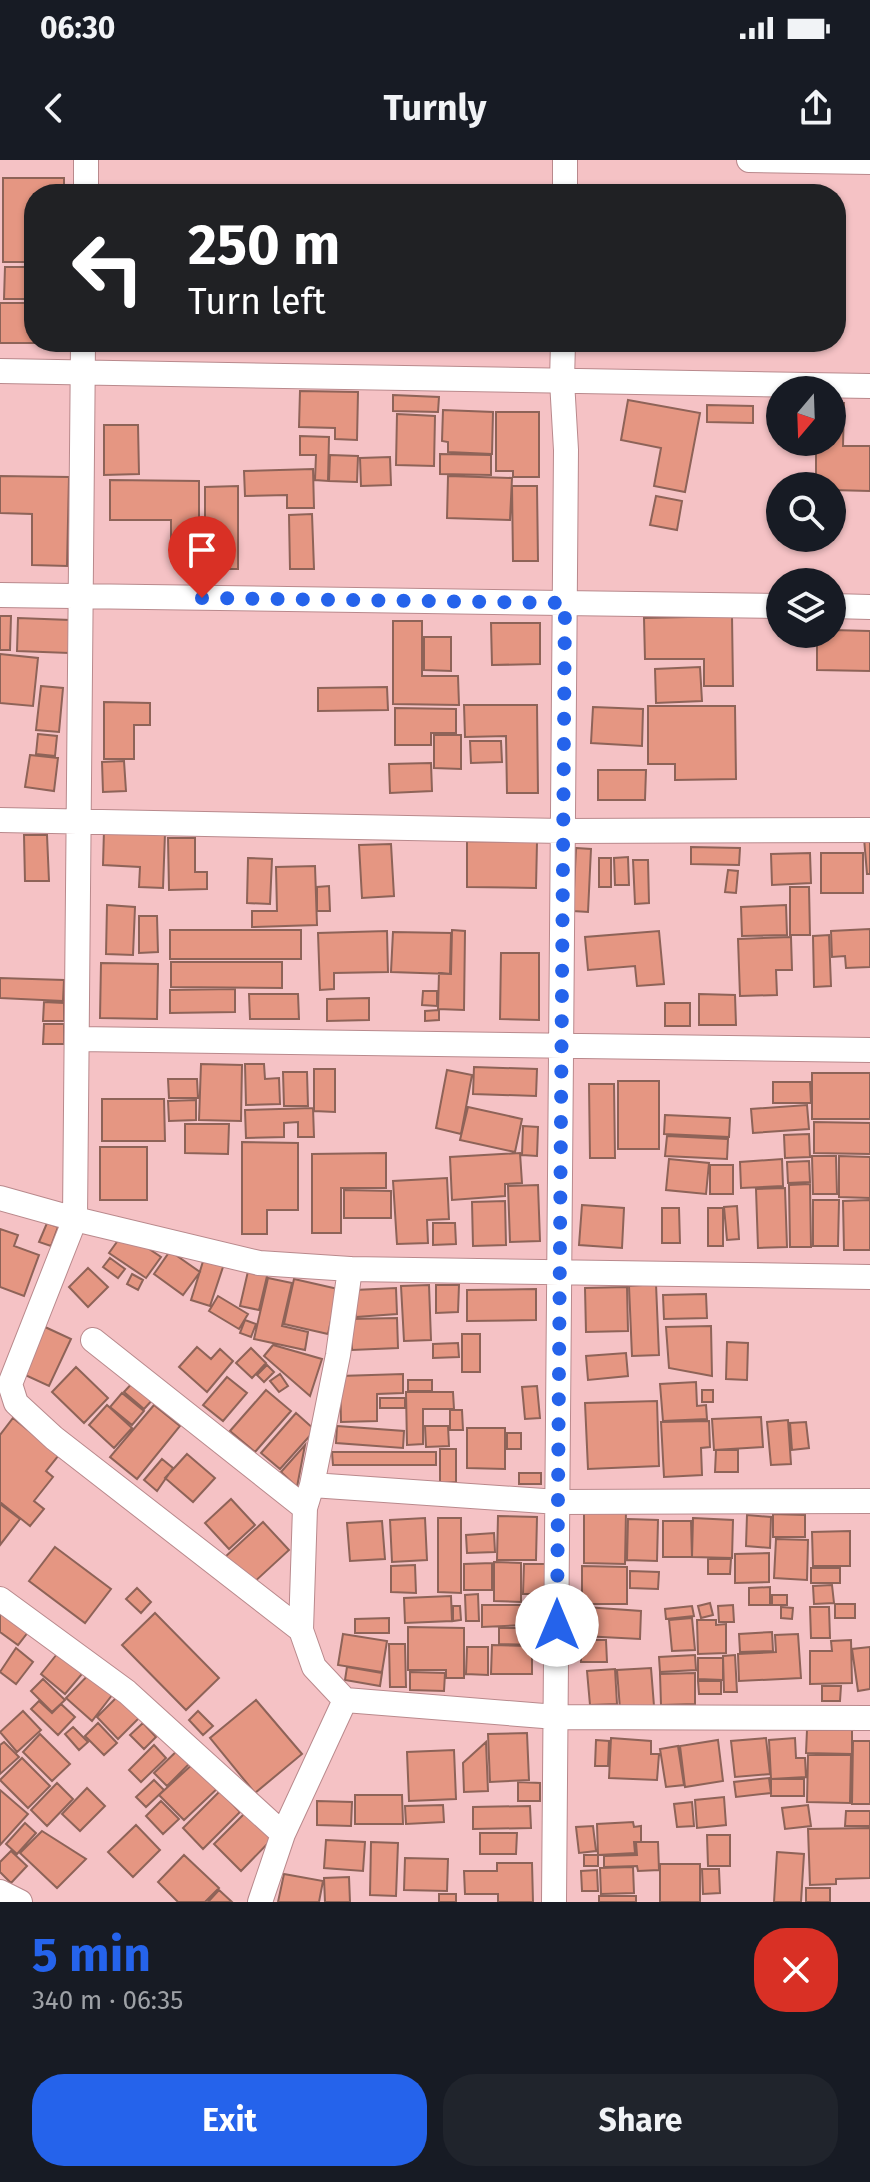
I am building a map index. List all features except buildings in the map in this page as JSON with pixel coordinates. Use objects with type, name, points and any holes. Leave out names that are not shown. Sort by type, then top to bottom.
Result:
[{"type":"street","points":[[86,160],[86,184]]},
{"type":"street","points":[[565,160],[565,184]]},
{"type":"street","points":[[749,160],[870,162]]},
{"type":"street","points":[[83,352],[75,1219],[10,1384],[16,1403],[54,1438],[301,1630]]},
{"type":"street","points":[[554,1902],[566,450],[563,352]]},
{"type":"street","points":[[0,371],[870,386]]},
{"type":"street","points":[[0,595],[766,606]]},
{"type":"street","points":[[846,606],[870,607]]},
{"type":"street","points":[[0,820],[563,831],[870,830]]},
{"type":"street","points":[[78,1039],[870,1050]]},
{"type":"street","points":[[0,1198],[259,1263],[350,1269],[870,1277]]},
{"type":"street","points":[[350,1269],[338,1355],[308,1496],[301,1630],[314,1667],[345,1700],[556,1717],[870,1718]]},
{"type":"street","points":[[93,1340],[308,1496],[558,1502],[870,1501]]},
{"type":"street","points":[[0,1599],[127,1692],[283,1834]]},
{"type":"street","points":[[260,1902],[283,1834],[345,1700]]},
{"type":"street","points":[[0,1892],[20,1902]]},
{"type":"route","points":[[202,598],[565,603],[557,1625]]}]
